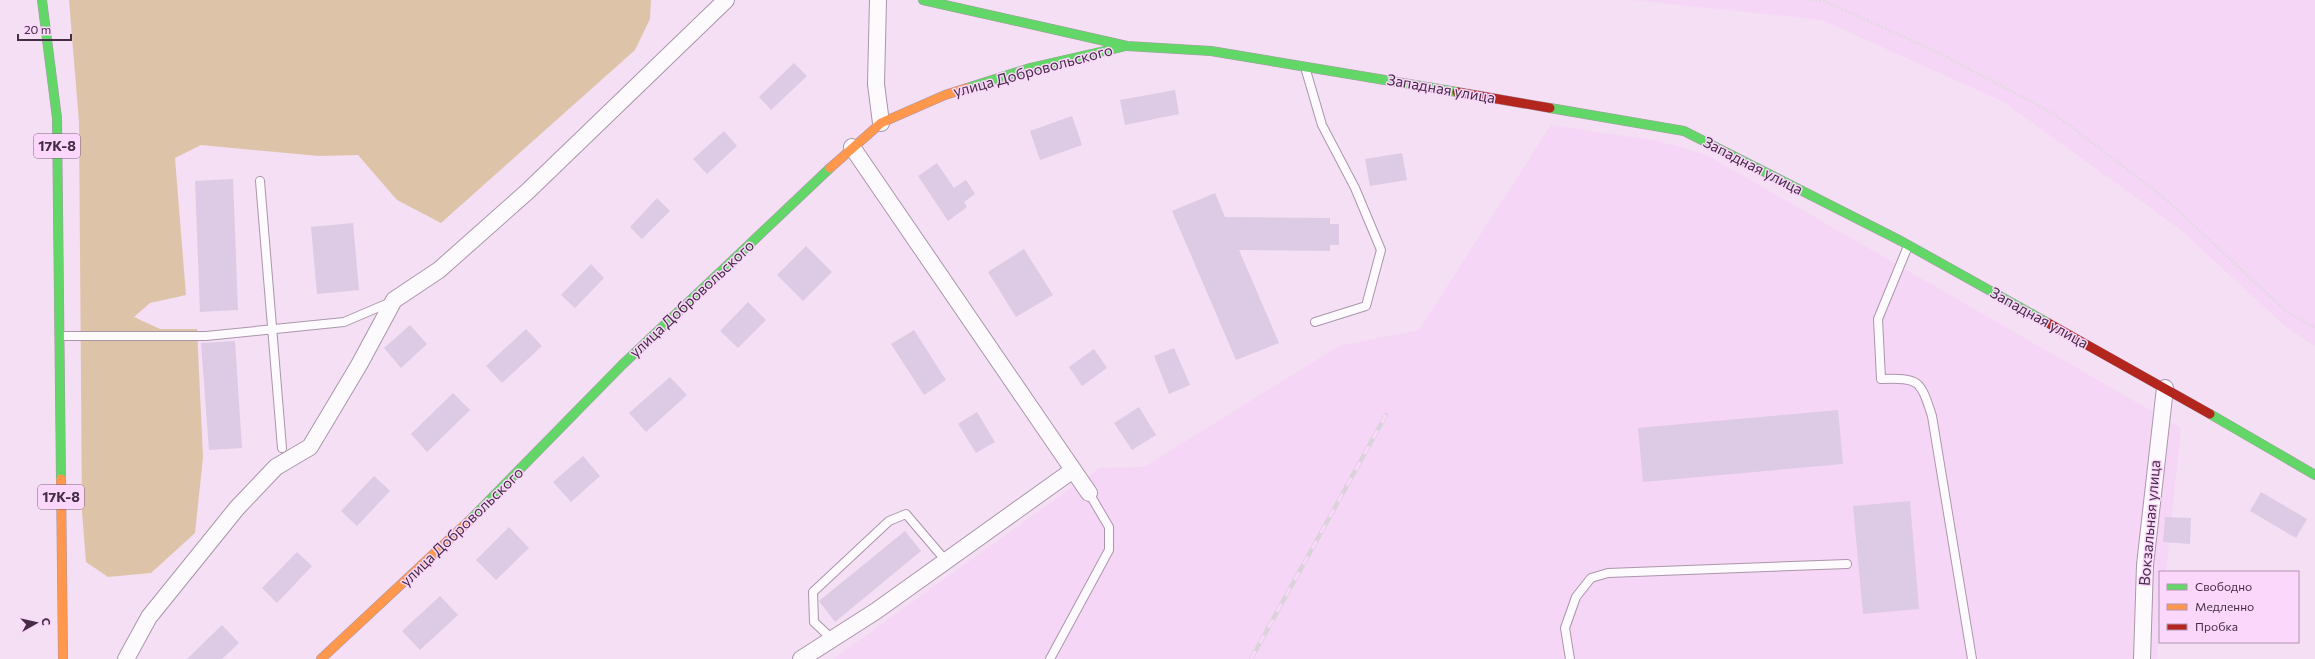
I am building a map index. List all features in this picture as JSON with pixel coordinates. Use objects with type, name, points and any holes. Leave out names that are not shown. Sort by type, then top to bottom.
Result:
[{"type":"street","name":"17К-8","points":[[42,0],[57,118],[63,659]]},
{"type":"street","points":[[126,659],[149,617],[237,508],[276,467],[310,447],[359,365],[394,300],[439,270],[528,191],[726,0]]},
{"type":"street","points":[[878,0],[876,84],[881,123]]},
{"type":"street","points":[[923,0],[1127,46]]},
{"type":"street","name":"улица Добровольского","points":[[321,659],[492,500],[622,365],[852,146],[881,123],[945,94],[1030,68],[1127,46]]},
{"type":"street","name":"Западная улица","points":[[1127,46],[1211,51],[1304,64],[1684,131],[1908,245],[2165,388],[2315,475]]},
{"type":"street","points":[[852,146],[1089,493]]},
{"type":"street","name":"Вокзальная улица","points":[[2142,659],[2145,565],[2165,388]]},
{"type":"street","points":[[801,659],[876,611],[1073,470]]},
{"type":"lane","points":[[1304,64],[1322,125],[1355,188],[1381,250],[1366,306],[1315,322]]},
{"type":"lane","points":[[260,181],[282,448]]},
{"type":"lane","points":[[1908,245],[1878,319],[1881,379],[1909,378],[1924,390],[1932,416],[1972,659]]},
{"type":"lane","points":[[59,336],[206,336],[344,322],[394,300]]},
{"type":"lane","points":[[1050,659],[1109,550],[1109,527],[1089,493]]},
{"type":"lane","points":[[832,639],[814,622],[813,592],[889,521],[906,514],[946,561]]},
{"type":"lane","points":[[1570,659],[1565,628],[1576,596],[1591,578],[1608,573],[1847,564]]},
{"type":"path","points":[[1811,0],[1824,1],[1935,51],[2056,115],[2163,198],[2286,311],[2315,328]]},
{"type":"shaded area","points":[[69,0],[651,0],[650,19],[635,50],[441,223],[397,200],[358,155],[319,156],[201,145],[175,158],[186,295],[150,303],[134,317],[160,329],[197,329],[203,457],[195,533],[151,573],[108,577],[86,562],[82,512],[79,122]]},
{"type":"shaded area","points":[[1632,0],[2315,0],[2315,346],[2286,327],[2181,230],[2004,102],[1822,20]]},
{"type":"shaded area","points":[[1551,125],[1658,141],[1705,154],[2181,428],[2166,571],[2159,571],[2159,642],[2157,659],[833,659],[1099,468],[1144,467],[1339,346],[1419,330]]},
{"type":"building","points":[[794,63],[807,76],[771,110],[759,97]]},
{"type":"building","points":[[1175,90],[1179,114],[1125,125],[1120,100]]},
{"type":"building","points":[[1072,116],[1082,145],[1040,160],[1030,131]]},
{"type":"building","points":[[724,131],[737,146],[707,174],[693,159]]},
{"type":"building","points":[[1402,153],[1407,180],[1370,186],[1365,159]]},
{"type":"building","points":[[937,163],[954,188],[966,180],[975,194],[964,202],[967,207],[948,221],[918,176]]},
{"type":"building","points":[[233,179],[238,310],[200,312],[195,181]]},
{"type":"building","points":[[1215,193],[1225,217],[1330,218],[1330,224],[1339,224],[1339,245],[1330,245],[1330,251],[1239,250],[1279,343],[1236,360],[1172,211]]},
{"type":"building","points":[[657,198],[670,211],[642,239],[630,227]]},
{"type":"building","points":[[353,223],[359,290],[317,294],[311,227]]},
{"type":"building","points":[[806,246],[832,272],[803,301],[777,275]]},
{"type":"building","points":[[1024,249],[1053,295],[1016,317],[988,272]]},
{"type":"building","points":[[591,264],[604,278],[575,308],[561,295]]},
{"type":"building","points":[[748,302],[766,320],[738,348],[720,331]]},
{"type":"building","points":[[410,325],[427,344],[401,368],[384,348]]},
{"type":"building","points":[[526,329],[542,346],[502,383],[486,366]]},
{"type":"building","points":[[914,330],[946,380],[924,395],[891,344]]},
{"type":"building","points":[[235,341],[242,448],[209,450],[201,343]]},
{"type":"building","points":[[1174,348],[1190,385],[1169,394],[1154,356]]},
{"type":"building","points":[[1094,349],[1107,368],[1082,386],[1069,367]]},
{"type":"building","points":[[670,377],[687,395],[646,432],[629,413]]},
{"type":"building","points":[[453,393],[470,410],[427,452],[411,434]]},
{"type":"building","points":[[1139,407],[1156,435],[1132,450],[1114,423]]},
{"type":"building","points":[[1838,410],[1843,464],[1643,482],[1638,428]]},
{"type":"building","points":[[977,412],[995,442],[976,453],[958,424]]},
{"type":"building","points":[[583,456],[600,476],[571,502],[553,482]]},
{"type":"building","points":[[374,476],[390,491],[357,526],[341,511]]},
{"type":"building","points":[[2261,492],[2307,519],[2296,538],[2250,511]]},
{"type":"building","points":[[1910,501],[1919,609],[1863,614],[1853,506]]},
{"type":"building","points":[[2165,517],[2191,518],[2190,544],[2163,542]]},
{"type":"building","points":[[509,527],[529,548],[496,580],[476,560]]},
{"type":"building","points":[[905,531],[921,551],[835,622],[819,601]]},
{"type":"building","points":[[297,552],[312,566],[277,603],[262,588]]},
{"type":"building","points":[[440,596],[458,615],[420,650],[402,631]]},
{"type":"building","points":[[222,625],[239,643],[222,659],[187,659]]},
{"type":"railway","points":[[1251,659],[1386,415]]},
{"type":"traffic: fast","points":[[42,0],[57,118],[61,479]]},
{"type":"traffic: fast","points":[[923,0],[1127,46],[1211,51],[1457,92]]},
{"type":"traffic: fast","points":[[967,88],[1030,68],[1122,47]]},
{"type":"traffic: fast","points":[[1550,108],[1684,131],[1901,241],[2048,323]]},
{"type":"traffic: fast","points":[[469,521],[622,365],[830,168]]},
{"type":"traffic: fast","points":[[2210,414],[2315,475]]},
{"type":"traffic: slow","points":[[830,168],[881,123],[945,95],[967,88]]},
{"type":"traffic: slow","points":[[61,479],[63,659]]},
{"type":"traffic: slow","points":[[321,659],[469,521]]},
{"type":"traffic: jam","points":[[1457,92],[1550,108]]},
{"type":"traffic: jam","points":[[2048,323],[2210,414]]}]
